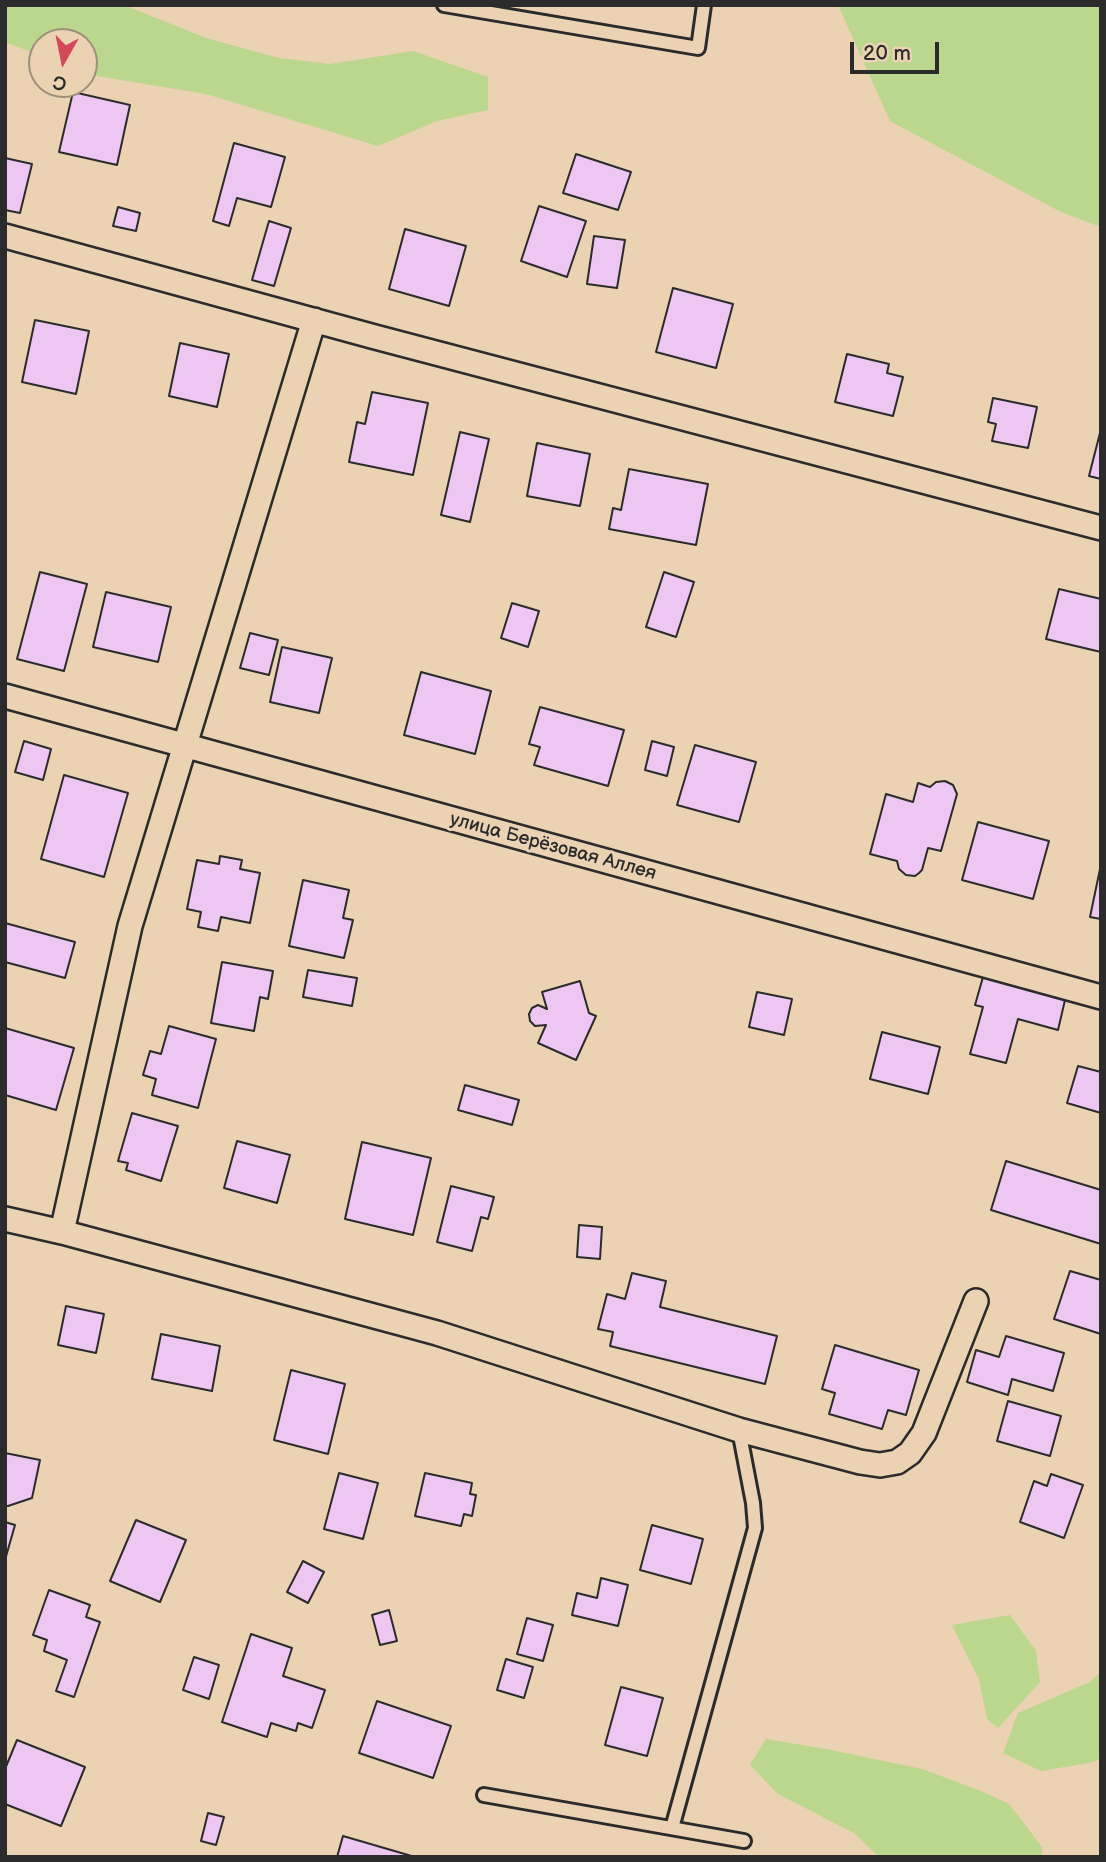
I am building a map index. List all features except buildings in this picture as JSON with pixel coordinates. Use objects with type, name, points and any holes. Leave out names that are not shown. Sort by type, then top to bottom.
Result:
[{"type":"street","points":[[5,236],[1101,528]]},
{"type":"street","points":[[62,1232],[130,926],[314,320]]},
{"type":"street","name":"улица Берёзовая Аллея","points":[[5,696],[1101,997]]},
{"type":"street","points":[[5,1219],[438,1333],[739,1430],[880,1465],[897,1462],[910,1453],[924,1433],[975,1301]]},
{"type":"lane","points":[[444,5],[698,48],[704,5]]},
{"type":"lane","points":[[672,1828],[755,1528],[754,1503],[739,1430]]},
{"type":"lane","points":[[485,1795],[744,1841]]},
{"type":"green space","points":[[5,5],[124,5],[206,38],[279,58],[330,64],[413,51],[488,77],[488,110],[437,121],[378,146],[206,94],[98,76],[98,28],[28,28],[28,51],[5,42]]},
{"type":"green space","points":[[838,5],[1101,5],[1101,227],[1061,212],[890,121]]},
{"type":"green space","points":[[1010,1615],[1036,1651],[1040,1682],[998,1728],[987,1719],[979,1679],[952,1625]]},
{"type":"green space","points":[[1101,1672],[1101,1758],[1094,1762],[1041,1771],[1003,1753],[1018,1713],[1090,1682]]},
{"type":"green space","points":[[766,1739],[922,1769],[981,1791],[1009,1804],[1042,1847],[1042,1857],[879,1857],[854,1833],[778,1794],[750,1765]]}]
